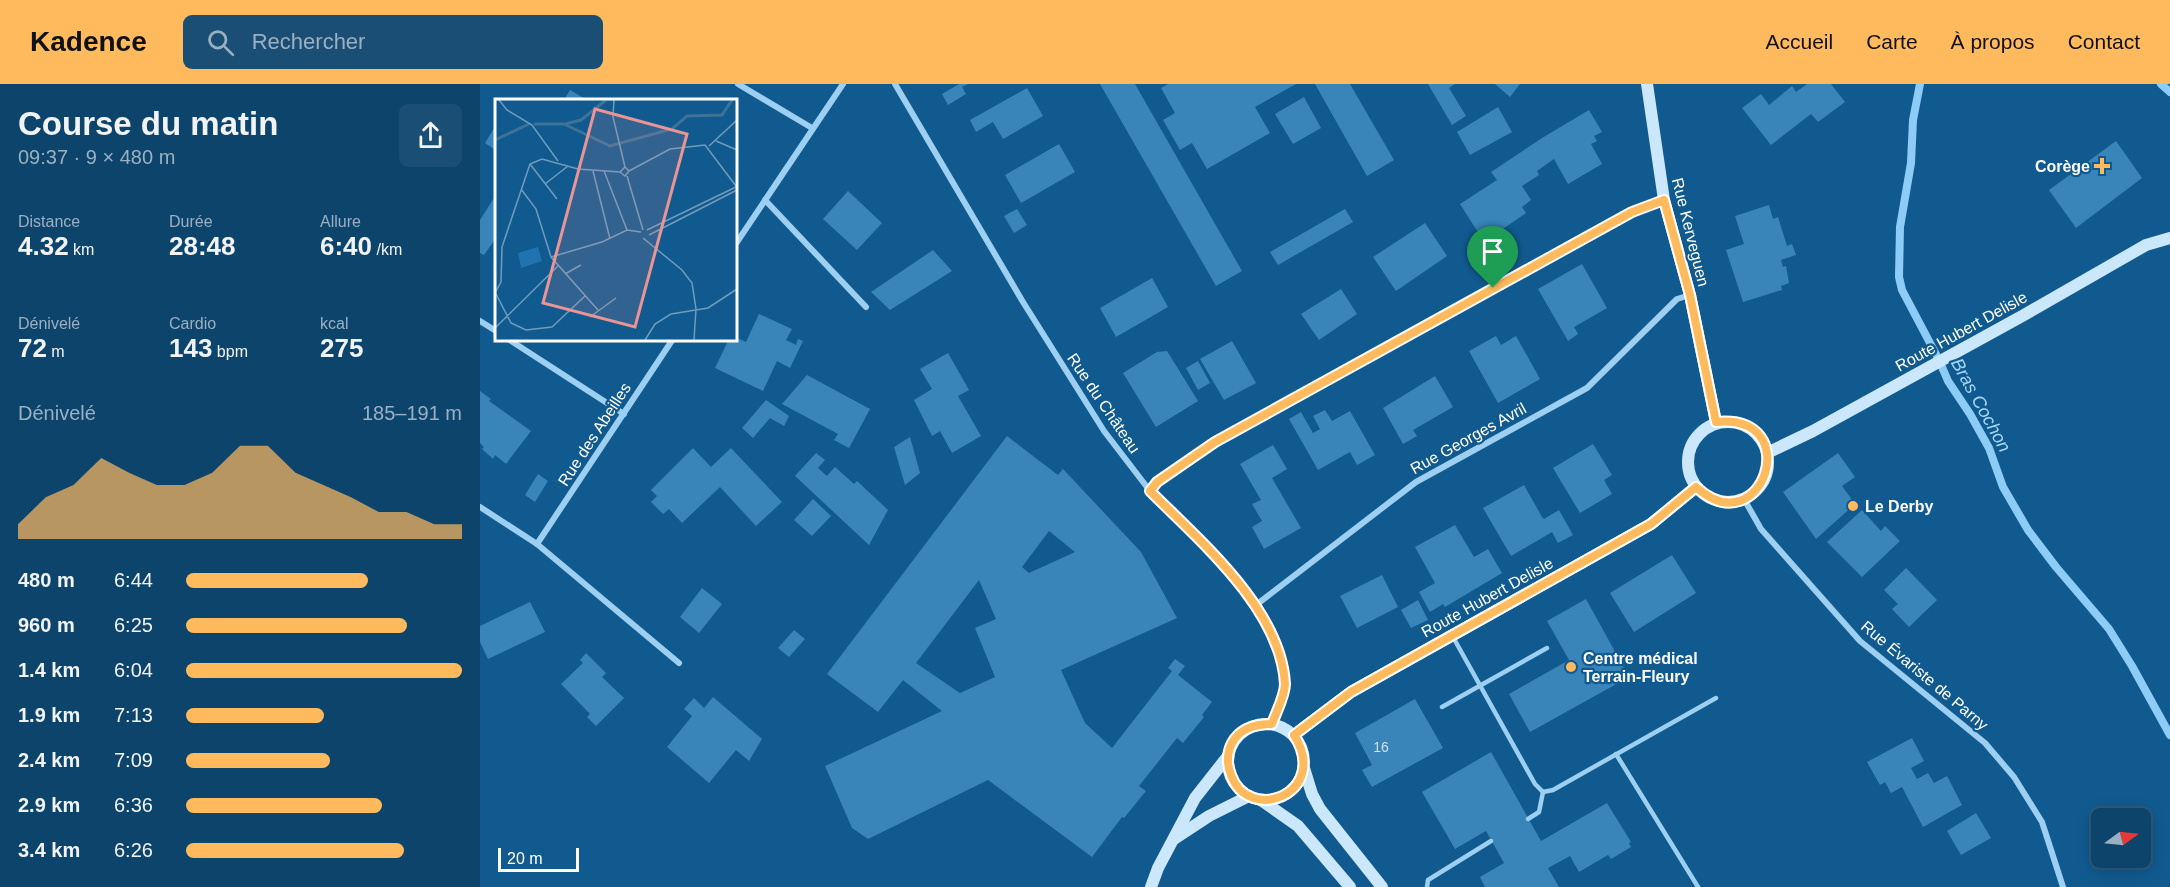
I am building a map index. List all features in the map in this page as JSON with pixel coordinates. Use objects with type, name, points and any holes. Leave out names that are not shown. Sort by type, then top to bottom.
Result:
[{"type":"main road","name":"Rue Kerveguen","points":[[1647,84],[1664,200],[1690,295],[1716,422]]},
{"type":"main road","name":"Route Hubert Delisle","points":[[1767,453],[2024,315],[2146,245],[2170,238]]},
{"type":"main road","points":[[1730,421],[1748,427],[1762,440],[1767,453],[1768,467],[1764,480],[1756,491],[1744,499],[1731,502],[1718,501],[1706,496],[1696,487],[1688,469],[1689,449],[1695,437],[1704,428],[1716,422],[1730,421]]},
{"type":"main road","name":"Route Hubert Delisle","points":[[1294,735],[1351,692],[1651,524],[1696,487]]},
{"type":"main road","points":[[1350,887],[1298,826],[1239,789],[1228,768],[1228,756],[1238,735],[1254,726],[1272,724],[1294,735],[1304,756],[1304,768],[1312,794],[1320,808],[1382,887]]},
{"type":"main road","points":[[1151,887],[1158,868],[1195,798],[1228,756]]},
{"type":"main road","points":[[1173,839],[1209,816],[1255,798],[1283,796],[1293,789],[1304,768]]},
{"type":"street","points":[[738,84],[813,128]]},
{"type":"street","points":[[736,244],[843,84]]},
{"type":"street","name":"Rue du Château","points":[[895,84],[1065,371],[1104,431],[1150,491],[1205,546],[1256,605],[1277,646],[1285,686],[1272,724]]},
{"type":"street","points":[[765,200],[866,307]]},
{"type":"street","points":[[1150,491],[1157,482],[1215,442],[1632,212],[1664,200]]},
{"type":"street","name":"Rue Georges Avril","points":[[1256,605],[1416,482],[1587,388],[1677,299],[1690,295]]},
{"type":"street","points":[[480,321],[495,331]]},
{"type":"street","points":[[510,340],[624,414]]},
{"type":"street","name":"Rue des Abeilles","points":[[537,544],[672,340]]},
{"type":"street","name":"Rue Évariste de Parny","points":[[1744,499],[1761,529],[1860,641],[1985,743],[2014,777],[2042,822],[2063,887]]},
{"type":"street","points":[[480,507],[537,544],[679,663]]},
{"type":"lane","points":[[1452,635],[1535,784],[1543,792]]},
{"type":"lane","points":[[1442,707],[1547,648]]},
{"type":"lane","points":[[1543,792],[1553,790],[1716,698]]},
{"type":"lane","points":[[1616,754],[1698,887]]},
{"type":"lane","points":[[1528,819],[1539,812],[1543,792]]},
{"type":"lane","points":[[1427,887],[1428,880],[1491,841]]},
{"type":"building","points":[[959,84],[968,84],[962,87],[966,94],[948,105],[942,94]]},
{"type":"building","points":[[1100,84],[1135,84],[1242,271],[1216,286]]},
{"type":"building","points":[[1168,84],[1296,84],[1255,107],[1270,133],[1207,169],[1192,143],[1180,150],[1163,120],[1175,113],[1161,88]]},
{"type":"building","points":[[1315,84],[1350,84],[1394,160],[1367,176]]},
{"type":"building","points":[[1428,84],[1455,84],[1449,88],[1466,116],[1452,125]]},
{"type":"building","points":[[1495,84],[1520,84],[1510,97]]},
{"type":"building","points":[[1807,84],[1831,84],[1845,102],[1818,122],[1811,114],[1771,145],[1742,108],[1761,94],[1769,105],[1792,86],[1796,92]]},
{"type":"building","points":[[1027,88],[1043,116],[1003,139],[993,122],[976,132],[970,120]]},
{"type":"building","points":[[570,90],[585,99],[565,99]]},
{"type":"building","points":[[1304,97],[1321,128],[1293,144],[1275,114]]},
{"type":"building","points":[[1498,107],[1512,132],[1470,155],[1457,132]]},
{"type":"building","points":[[1589,110],[1602,132],[1594,136],[1597,141],[1591,144],[1602,164],[1568,184],[1554,159],[1537,171],[1539,175],[1522,186],[1531,200],[1522,207],[1526,213],[1487,240],[1482,231],[1479,234],[1460,204],[1497,180],[1491,172]]},
{"type":"building","points":[[495,127],[494,149],[485,143]]},
{"type":"building","points":[[2116,141],[2142,178],[2076,228],[2049,190]]},
{"type":"building","points":[[1059,144],[1075,172],[1021,203],[1005,175]]},
{"type":"building","points":[[848,191],[882,223],[857,250],[823,219]]},
{"type":"building","points":[[495,198],[495,239],[484,255],[480,253],[480,220]]},
{"type":"building","points":[[1769,205],[1773,219],[1778,217],[1787,246],[1792,244],[1796,255],[1781,260],[1783,267],[1786,266],[1789,283],[1781,286],[1782,290],[1743,302],[1726,250],[1744,244],[1735,216]]},
{"type":"building","points":[[1017,209],[1027,225],[1014,233],[1004,216]]},
{"type":"building","points":[[1345,209],[1353,222],[1278,265],[1270,252]]},
{"type":"building","points":[[1425,223],[1447,256],[1396,291],[1373,257]]},
{"type":"building","points":[[933,250],[952,271],[890,310],[871,292]]},
{"type":"building","points":[[1582,264],[1607,308],[1574,327],[1578,334],[1568,341],[1538,289]]},
{"type":"building","points":[[1152,278],[1168,307],[1116,337],[1100,308]]},
{"type":"building","points":[[1341,289],[1357,314],[1319,340],[1301,314]]},
{"type":"building","points":[[759,314],[792,329],[786,340],[796,345],[798,339],[803,341],[790,368],[777,361],[763,391],[715,368],[729,340],[736,340],[736,337],[746,342]]},
{"type":"building","points":[[1496,336],[1501,345],[1516,336],[1540,379],[1498,403],[1469,351]]},
{"type":"building","points":[[1232,341],[1256,383],[1224,400],[1200,359]]},
{"type":"building","points":[[1167,351],[1198,401],[1156,427],[1123,373],[1157,352]]},
{"type":"building","points":[[948,353],[969,390],[958,396],[981,436],[952,453],[940,431],[932,436],[914,400],[932,389],[920,369]]},
{"type":"building","points":[[1198,361],[1210,383],[1198,390],[1186,368]]},
{"type":"building","points":[[807,375],[870,409],[849,448],[834,440],[838,434],[782,404]]},
{"type":"building","points":[[1435,376],[1453,407],[1413,430],[1417,436],[1403,444],[1383,408]]},
{"type":"building","points":[[480,391],[491,399],[489,401],[531,431],[506,464],[495,455],[493,459],[482,449],[484,447],[480,443]]},
{"type":"building","points":[[766,400],[789,416],[784,426],[770,418],[753,438],[742,428]]},
{"type":"building","points":[[1325,410],[1332,421],[1350,411],[1375,455],[1357,465],[1350,452],[1318,470],[1289,419],[1301,412],[1313,433],[1320,429],[1313,416]]},
{"type":"building","points":[[1007,436],[1058,475],[1063,469],[1141,552],[1177,618],[1061,670],[1085,723],[1112,748],[1172,671],[1168,668],[1175,659],[1185,666],[1178,675],[1212,702],[1202,715],[1204,717],[1183,743],[1177,738],[1139,786],[1146,791],[1124,818],[1122,817],[1092,857],[988,780],[868,839],[852,828],[825,766],[942,711],[903,680],[878,712],[827,674]],"holes":[[[1049,531],[1075,552],[1029,573],[1022,567]],[[979,580],[996,619],[975,628],[995,677],[960,693],[916,663]]]},
{"type":"building","points":[[910,437],[920,473],[905,485],[894,447]]},
{"type":"building","points":[[1593,444],[1612,475],[1604,480],[1612,494],[1580,513],[1553,468]]},
{"type":"building","points":[[1273,445],[1287,469],[1272,478],[1301,528],[1264,549],[1252,527],[1262,521],[1252,504],[1261,500],[1240,464]]},
{"type":"building","points":[[693,448],[711,467],[731,448],[782,502],[756,526],[720,487],[682,523],[669,509],[663,514],[651,502],[657,496],[651,490]]},
{"type":"building","points":[[816,453],[825,460],[818,468],[827,476],[835,467],[854,484],[857,481],[888,510],[869,545],[795,476]]},
{"type":"building","points":[[1838,453],[1855,477],[1842,486],[1855,504],[1816,539],[1783,492]]},
{"type":"building","points":[[538,474],[548,481],[535,502],[525,495]]},
{"type":"building","points":[[1524,485],[1542,517],[1544,519],[1559,510],[1573,535],[1558,543],[1552,532],[1511,556],[1483,508]]},
{"type":"building","points":[[813,499],[831,516],[812,536],[794,520]]},
{"type":"building","points":[[1862,510],[1881,531],[1885,526],[1900,541],[1862,577],[1827,542]]},
{"type":"building","points":[[1455,525],[1474,557],[1488,549],[1502,573],[1445,607],[1443,604],[1430,612],[1419,592],[1435,583],[1415,547]]},
{"type":"building","points":[[1672,555],[1696,593],[1634,632],[1610,593]]},
{"type":"building","points":[[1906,568],[1937,600],[1909,627],[1892,609],[1898,604],[1884,590]]},
{"type":"building","points":[[1382,575],[1398,607],[1357,628],[1340,596]]},
{"type":"building","points":[[702,588],[722,604],[699,633],[680,617]]},
{"type":"building","points":[[1586,599],[1629,677],[1530,732],[1509,694],[1569,660],[1547,621]]},
{"type":"building","points":[[1418,600],[1428,620],[1411,628],[1401,610]]},
{"type":"building","points":[[530,602],[545,632],[488,659],[480,642],[480,626]]},
{"type":"building","points":[[794,630],[805,639],[789,657],[778,648]]},
{"type":"building","points":[[586,653],[606,673],[602,677],[624,698],[596,726],[587,717],[590,714],[561,684],[583,663],[580,660]]},
{"type":"building","points":[[713,697],[762,739],[749,761],[736,750],[709,783],[667,747],[692,716],[684,709],[694,698],[704,708]]},
{"type":"building","points":[[1415,699],[1443,748],[1372,787],[1362,770],[1372,765],[1355,733]]},
{"type":"building","points":[[1912,738],[1924,761],[1911,768],[1917,779],[1928,773],[1934,783],[1947,776],[1962,805],[1923,827],[1902,787],[1891,793],[1885,782],[1880,785],[1867,762]]},
{"type":"building","points":[[1491,752],[1541,841],[1607,803],[1631,842],[1629,843],[1631,847],[1611,859],[1608,855],[1579,872],[1570,856],[1548,868],[1559,887],[1485,887],[1480,877],[1504,863],[1486,831],[1455,849],[1422,792]]},
{"type":"building","points":[[1976,813],[1991,838],[1961,855],[1947,831]]},
{"type":"waterway","name":"Bras Cochon","points":[[1920,84],[1913,120],[1911,163],[1900,227],[1899,277],[1902,290],[1948,381],[1989,448],[2003,487],[2028,530],[2109,629],[2170,735]]},
{"type":"waterway","points":[[2161,84],[2170,92]]},
{"type":"place","name":"Corège","points":[[2102,166]]},
{"type":"place","name":"Le Derby","points":[[1853,506]]},
{"type":"place","name":"Centre médical Terrain-Fleury","points":[[1571,667]]},
{"type":"route","points":[[1664,200],[1690,295],[1716,422],[1730,421],[1754,430],[1762,440],[1767,453],[1768,467],[1764,480],[1756,491],[1744,499],[1731,502],[1718,501],[1706,496],[1696,487],[1651,524],[1351,692],[1294,735],[1304,756],[1304,768],[1293,789],[1272,800],[1261,800],[1249,796],[1239,789],[1232,779],[1228,768],[1228,756],[1238,735],[1260,724],[1272,724],[1285,686],[1277,646],[1256,605],[1205,546],[1150,491],[1157,482],[1215,442],[1493,288],[1632,212],[1664,200]]}]
